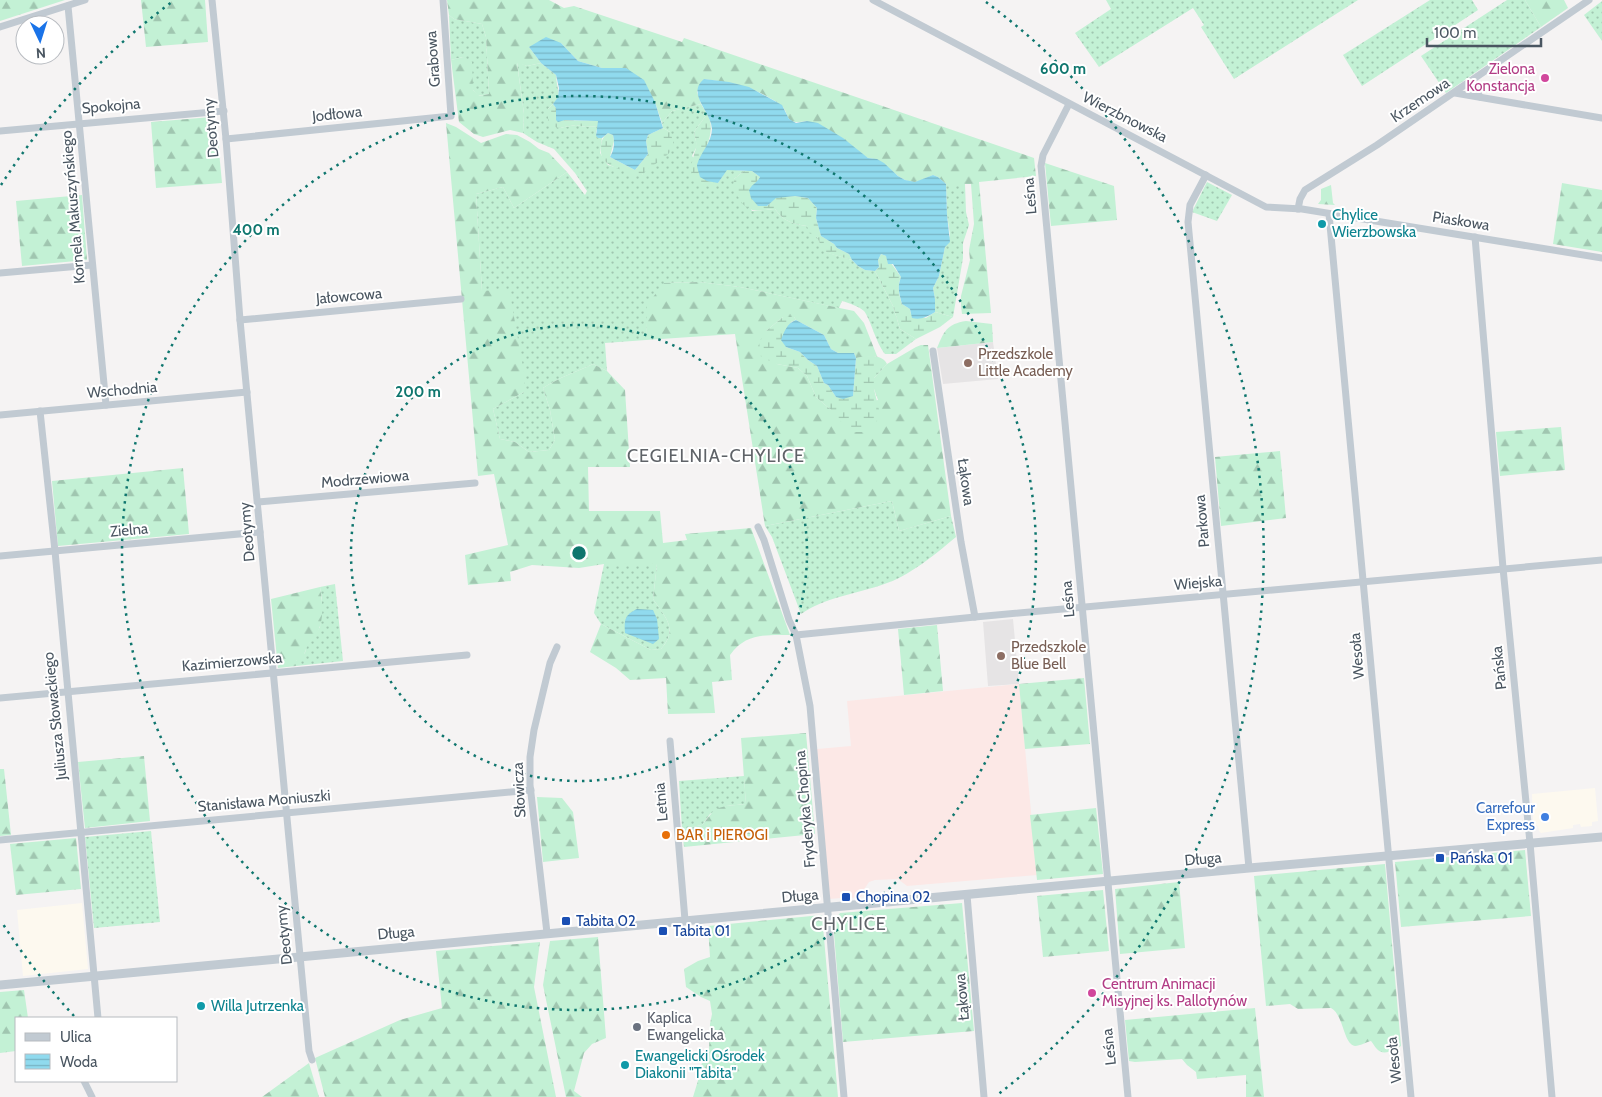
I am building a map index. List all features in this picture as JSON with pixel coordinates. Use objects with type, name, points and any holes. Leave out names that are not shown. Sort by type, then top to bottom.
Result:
[{"type":"street","points":[[0,27],[85,0]]},
{"type":"street","name":"Deotymy","points":[[212,0],[224,111],[240,320],[286,813],[309,1051],[312,1060]]},
{"type":"street","name":"Grabowa","points":[[443,0],[451,116]]},
{"type":"street","name":"Wierzbnowska","points":[[874,0],[1257,203]]},
{"type":"street","name":"Krzemowa","points":[[1298,209],[1300,199],[1305,190],[1472,82],[1589,0]]},
{"type":"street","name":"Kornela Makuszyńskiego","points":[[68,6],[106,405]]},
{"type":"street","points":[[1472,82],[1480,97]]},
{"type":"street","points":[[1455,93],[1602,118]]},
{"type":"street","name":"Leśna","points":[[1069,104],[1043,155],[1041,166],[1128,1097]]},
{"type":"street","name":"Spokojna","points":[[0,131],[224,111]]},
{"type":"street","name":"Jodłowa","points":[[226,139],[451,116]]},
{"type":"street","name":"Parkowa","points":[[1206,175],[1190,205],[1188,222],[1249,868]]},
{"type":"street","name":"Piaskowa","points":[[1257,203],[1266,207],[1298,209],[1602,258]]},
{"type":"street","name":"Wesoła","points":[[1329,214],[1412,1097]]},
{"type":"street","name":"Pańska","points":[[1475,237],[1503,568],[1530,843],[1552,1097]]},
{"type":"street","points":[[0,273],[92,265]]},
{"type":"street","name":"Jałowcowa","points":[[240,320],[461,299]]},
{"type":"street","name":"Łąkowa","points":[[932,351],[959,532],[974,617]]},
{"type":"street","name":"Wschodnia","points":[[0,415],[248,392]]},
{"type":"street","name":"Juliusza Słowackiego","points":[[40,411],[98,1017]]},
{"type":"street","name":"Modrzewiowa","points":[[258,502],[475,483]]},
{"type":"street","name":"Fryderyka Chopina","points":[[758,527],[764,540],[789,620],[796,635],[810,706],[844,1097]]},
{"type":"street","name":"Zielna","points":[[0,556],[260,532]]},
{"type":"street","name":"Wiejska","points":[[796,635],[1602,560]]},
{"type":"street","name":"Słowicza","points":[[547,933],[531,790],[530,757],[534,730],[550,663],[557,647]]},
{"type":"street","name":"Kazimierzowska","points":[[0,698],[467,655]]},
{"type":"street","name":"Letnia","points":[[670,741],[685,920]]},
{"type":"street","name":"Stanisława Moniuszki","points":[[0,840],[531,790]]},
{"type":"street","name":"Długa","points":[[0,985],[685,920],[1602,837]]},
{"type":"street","name":"Łąkowa","points":[[967,894],[984,1097]]},
{"type":"street","points":[[84,1082],[92,1097]]},
{"type":"shaded area","name":"Przedszkole Little Academy","points":[[993,342],[998,379],[943,384],[937,348]]},
{"type":"shaded area","name":"Przedszkole Blue Bell","points":[[1013,619],[1019,684],[988,686],[983,622]]},
{"type":"shaded area","points":[[1019,684],[1037,875],[907,886],[898,879],[875,880],[869,882],[861,897],[850,898],[850,895],[829,899],[817,749],[851,746],[847,701]]},
{"type":"shaded area","points":[[1595,788],[1598,821],[1592,822],[1592,826],[1581,827],[1580,824],[1573,825],[1573,828],[1541,833],[1538,826],[1533,824],[1532,794]]},
{"type":"shaded area","points":[[82,903],[88,969],[23,976],[17,910]]},
{"type":"green space","points":[[0,0],[65,0],[15,15],[0,21]]},
{"type":"green space","points":[[141,0],[205,0],[208,42],[146,47]]},
{"type":"green space","points":[[447,0],[549,0],[564,8],[574,6],[682,42],[684,38],[1034,158],[1036,176],[979,182],[991,313],[962,314],[961,296],[970,260],[969,250],[974,224],[971,184],[946,184],[933,175],[916,182],[907,181],[882,162],[868,158],[807,121],[793,122],[778,103],[751,89],[704,79],[697,92],[701,104],[672,111],[662,123],[655,102],[626,68],[602,68],[578,61],[561,43],[529,47],[541,63],[527,66],[517,63],[524,114],[523,133],[510,130],[483,137],[474,134],[459,122],[451,60],[463,57],[472,62],[473,90],[479,96],[489,94],[486,37],[482,24],[454,19],[449,15]]},
{"type":"green space","points":[[1106,0],[1358,0],[1234,79],[1201,27],[1204,25],[1193,8],[1099,67],[1075,33],[1111,9]]},
{"type":"green space","points":[[1430,0],[1472,0],[1478,10],[1362,86],[1343,55]]},
{"type":"green space","points":[[1507,0],[1525,0],[1541,27],[1446,93],[1421,56]]},
{"type":"green space","points":[[1525,0],[1564,0],[1568,8],[1541,27]]},
{"type":"green space","points":[[1602,1],[1602,41],[1584,15]]},
{"type":"green space","points":[[449,15],[454,19],[482,24],[486,37],[489,94],[478,96],[473,90],[463,57],[451,60]]},
{"type":"green space","points":[[517,62],[527,66],[541,63],[556,75],[558,97],[548,109],[559,128],[576,125],[586,127],[598,126],[596,132],[598,138],[602,138],[600,153],[608,165],[642,175],[670,132],[663,128],[662,123],[672,111],[701,104],[707,114],[694,132],[697,146],[692,156],[718,183],[727,169],[744,171],[734,179],[752,211],[775,209],[789,221],[807,226],[817,237],[825,252],[852,260],[865,270],[875,271],[893,306],[900,329],[916,339],[896,354],[885,354],[864,311],[842,301],[839,308],[740,287],[699,282],[665,283],[648,305],[646,340],[605,343],[607,371],[593,364],[543,388],[550,410],[555,440],[549,450],[529,452],[515,442],[500,439],[493,409],[524,392],[482,291],[476,194],[503,187],[514,208],[567,172],[585,195],[587,191],[575,173],[554,149],[537,142],[523,133],[524,114]]},
{"type":"green space","points":[[553,104],[556,108],[556,120],[599,121],[598,126],[586,127],[576,125],[559,128],[552,126],[548,121],[548,109]]},
{"type":"green space","points":[[707,114],[711,127],[709,140],[697,166],[707,181],[718,183],[711,186],[703,185],[697,181],[691,169],[696,146],[694,132]]},
{"type":"green space","points":[[212,117],[216,120],[222,183],[156,188],[151,122]]},
{"type":"green space","points":[[446,123],[481,143],[506,134],[517,135],[549,153],[567,172],[514,208],[503,187],[476,194],[482,291],[509,289],[525,378],[524,392],[493,409],[500,439],[515,442],[529,452],[549,450],[555,440],[550,410],[543,388],[593,364],[607,371],[625,390],[630,467],[588,467],[589,511],[660,511],[663,543],[687,540],[685,534],[751,528],[790,635],[757,637],[749,639],[736,648],[730,655],[732,680],[712,682],[715,713],[668,714],[666,678],[630,680],[616,668],[590,652],[601,624],[651,650],[661,649],[666,642],[670,629],[666,617],[653,599],[657,564],[604,564],[579,568],[532,565],[510,572],[511,581],[468,585],[465,555],[508,545],[494,474],[478,476]]},
{"type":"green space","points":[[663,128],[670,132],[673,149],[642,175],[627,173],[611,166],[601,155],[603,138],[608,133],[613,135],[614,141],[610,157],[635,170],[648,154],[646,141],[648,135]]},
{"type":"green space","points":[[1045,163],[1114,186],[1117,220],[1051,226]]},
{"type":"green space","points":[[744,171],[752,171],[760,177],[757,182],[767,206],[776,197],[795,196],[808,198],[817,208],[816,218],[821,236],[849,254],[852,260],[824,252],[817,237],[809,233],[807,226],[789,221],[775,209],[754,210],[746,207],[734,189],[734,179]]},
{"type":"green space","points":[[1207,182],[1232,195],[1217,221],[1192,212]]},
{"type":"green space","points":[[1562,183],[1602,190],[1602,252],[1553,244]]},
{"type":"green space","points":[[946,184],[965,184],[966,212],[969,225],[963,243],[963,258],[953,317],[935,312],[933,288],[939,276],[945,247],[950,235]]},
{"type":"green space","points":[[1331,185],[1333,203],[1335,205],[1318,204],[1321,200],[1321,189]]},
{"type":"green space","points":[[82,195],[87,260],[22,266],[16,201]]},
{"type":"green space","points":[[881,254],[886,256],[901,277],[899,294],[902,304],[910,309],[911,314],[926,318],[935,312],[953,317],[940,327],[916,339],[900,329],[893,306],[875,271],[879,267],[878,260]]},
{"type":"green space","points":[[699,282],[740,287],[854,311],[864,323],[877,356],[856,358],[854,353],[838,353],[831,349],[824,335],[796,320],[794,317],[783,317],[766,331],[777,364],[798,368],[807,376],[816,397],[831,410],[878,400],[874,389],[874,378],[887,364],[916,347],[928,345],[951,516],[899,531],[892,501],[765,526],[735,334],[646,340],[647,305],[664,283]]},
{"type":"green space","points":[[783,317],[794,317],[796,320],[791,322],[786,347],[800,352],[817,366],[824,383],[828,385],[836,397],[853,396],[856,358],[877,357],[887,364],[874,378],[874,389],[880,414],[876,422],[865,432],[850,432],[831,410],[816,397],[807,376],[798,368],[777,364],[761,357],[759,342],[766,331]]},
{"type":"green space","points":[[966,321],[992,324],[993,342],[937,348],[950,326]]},
{"type":"green space","points":[[1561,427],[1565,470],[1500,476],[1496,432]]},
{"type":"green space","points":[[1280,451],[1286,518],[1221,526],[1215,457]]},
{"type":"green space","points":[[183,468],[189,534],[58,546],[52,481]]},
{"type":"green space","points":[[892,501],[899,531],[951,516],[956,537],[936,554],[899,578],[824,602],[801,614],[772,537],[765,526]]},
{"type":"green space","points":[[604,564],[657,564],[653,599],[666,617],[670,629],[666,642],[661,649],[651,650],[601,624],[594,613]]},
{"type":"green space","points":[[335,584],[343,661],[296,666],[296,661],[305,653],[306,647],[320,627],[322,599],[320,587]]},
{"type":"green space","points":[[320,587],[322,601],[321,621],[304,657],[296,661],[296,666],[278,668],[271,599]]},
{"type":"green space","points":[[937,625],[943,691],[904,695],[898,629]]},
{"type":"green space","points":[[1084,678],[1090,744],[1025,749],[1019,684]]},
{"type":"green space","points":[[806,733],[815,834],[684,847],[682,829],[702,825],[715,809],[746,804],[741,738]]},
{"type":"green space","points":[[144,756],[150,821],[85,828],[78,762]]},
{"type":"green space","points":[[0,769],[4,769],[11,835],[0,836]]},
{"type":"green space","points":[[744,776],[746,804],[726,806],[710,814],[702,825],[682,829],[679,781]]},
{"type":"green space","points":[[537,797],[562,798],[573,812],[579,858],[543,862]]},
{"type":"green space","points":[[1096,808],[1103,874],[1037,880],[1030,815]]},
{"type":"green space","points":[[151,831],[160,922],[94,928],[85,837]]},
{"type":"green space","points":[[76,838],[81,889],[16,895],[10,844]]},
{"type":"green space","points":[[1525,850],[1531,916],[1401,927],[1395,862]]},
{"type":"green space","points":[[1385,864],[1401,1046],[1392,1051],[1382,1052],[1371,1041],[1357,1046],[1351,1044],[1339,1017],[1331,1008],[1298,1009],[1290,1004],[1266,1006],[1254,876]]},
{"type":"green space","points":[[1179,882],[1185,948],[1120,954],[1115,889]]},
{"type":"green space","points":[[1103,890],[1109,951],[1043,957],[1037,896]]},
{"type":"green space","points":[[962,903],[974,1031],[843,1042],[833,922],[840,913]]},
{"type":"green space","points":[[822,915],[838,1097],[693,1097],[702,1062],[709,1050],[712,1014],[710,1001],[686,987],[684,969],[710,957],[708,926]]},
{"type":"green space","points":[[598,937],[606,1038],[592,1044],[584,1053],[574,1091],[582,1097],[566,1097],[543,985],[550,941]]},
{"type":"green space","points":[[540,942],[534,987],[556,1097],[325,1097],[315,1058],[400,1020],[442,1008],[436,951]]},
{"type":"green space","points":[[24,990],[28,1017],[15,1017],[15,1051],[0,1053],[0,992]]},
{"type":"green space","points":[[1255,1008],[1264,1097],[1246,1097],[1246,1075],[1197,1079],[1196,1072],[1182,1059],[1129,1061],[1125,1020]]},
{"type":"green space","points":[[309,1063],[319,1097],[262,1097]]},
{"type":"water","points":[[546,37],[561,43],[578,61],[602,68],[626,68],[644,80],[655,102],[663,128],[648,135],[646,141],[648,154],[635,170],[610,157],[614,146],[613,135],[608,133],[602,138],[598,138],[596,136],[598,121],[565,120],[558,122],[556,120],[556,108],[553,104],[558,97],[559,88],[556,75],[541,63],[529,47]]},
{"type":"water","points":[[704,79],[749,87],[782,105],[789,119],[796,123],[807,121],[818,123],[843,138],[868,158],[877,159],[884,163],[905,180],[915,182],[933,175],[946,184],[950,242],[945,247],[939,276],[933,288],[935,312],[924,318],[912,318],[910,309],[902,304],[899,290],[901,277],[893,264],[888,264],[886,256],[881,254],[878,260],[879,267],[875,271],[865,270],[858,266],[849,254],[821,236],[816,218],[817,208],[808,198],[795,196],[776,198],[767,206],[758,206],[751,198],[749,190],[760,177],[752,171],[727,170],[718,183],[707,181],[700,177],[697,165],[710,138],[712,129],[711,122],[698,97],[699,85]]},
{"type":"water","points":[[796,320],[824,335],[831,349],[838,353],[854,353],[856,358],[853,396],[843,399],[836,397],[828,385],[824,383],[817,366],[800,352],[786,347],[781,340],[788,326]]},
{"type":"water","points":[[637,609],[653,610],[657,619],[659,639],[653,644],[625,633],[626,618]]},
{"type":"place","name":"Zielona Konstancja","points":[[1545,78]]},
{"type":"place","name":"Chylice Wierzbowska","points":[[1322,224]]},
{"type":"place","name":"Przedszkole Little Academy","points":[[968,363]]},
{"type":"place","name":"Przedszkole Blue Bell","points":[[1001,656]]},
{"type":"place","name":"Carrefour Express","points":[[1545,817]]},
{"type":"place","name":"BAR i PIEROGI","points":[[666,835]]},
{"type":"place","name":"Pańska 01","points":[[1440,858]]},
{"type":"place","name":"Chopina 02","points":[[846,897]]},
{"type":"place","name":"Tabita 02","points":[[566,921]]},
{"type":"place","name":"Tabita 01","points":[[663,931]]},
{"type":"place","name":"Centrum Animacji Misyjnej ks. Pallotynów","points":[[1092,993]]},
{"type":"place","name":"Willa Jutrzenka","points":[[201,1006]]},
{"type":"place","name":"Kaplica Ewangelicka","points":[[637,1027]]},
{"type":"place","name":"Ewangelicki Ośrodek Diakonii \"Tabita\"","points":[[625,1065]]},
{"type":"district","name":"CEGIELNIA-CHYLICE","points":[[716,456]]},
{"type":"district","name":"CHYLICE","points":[[849,924]]}]
